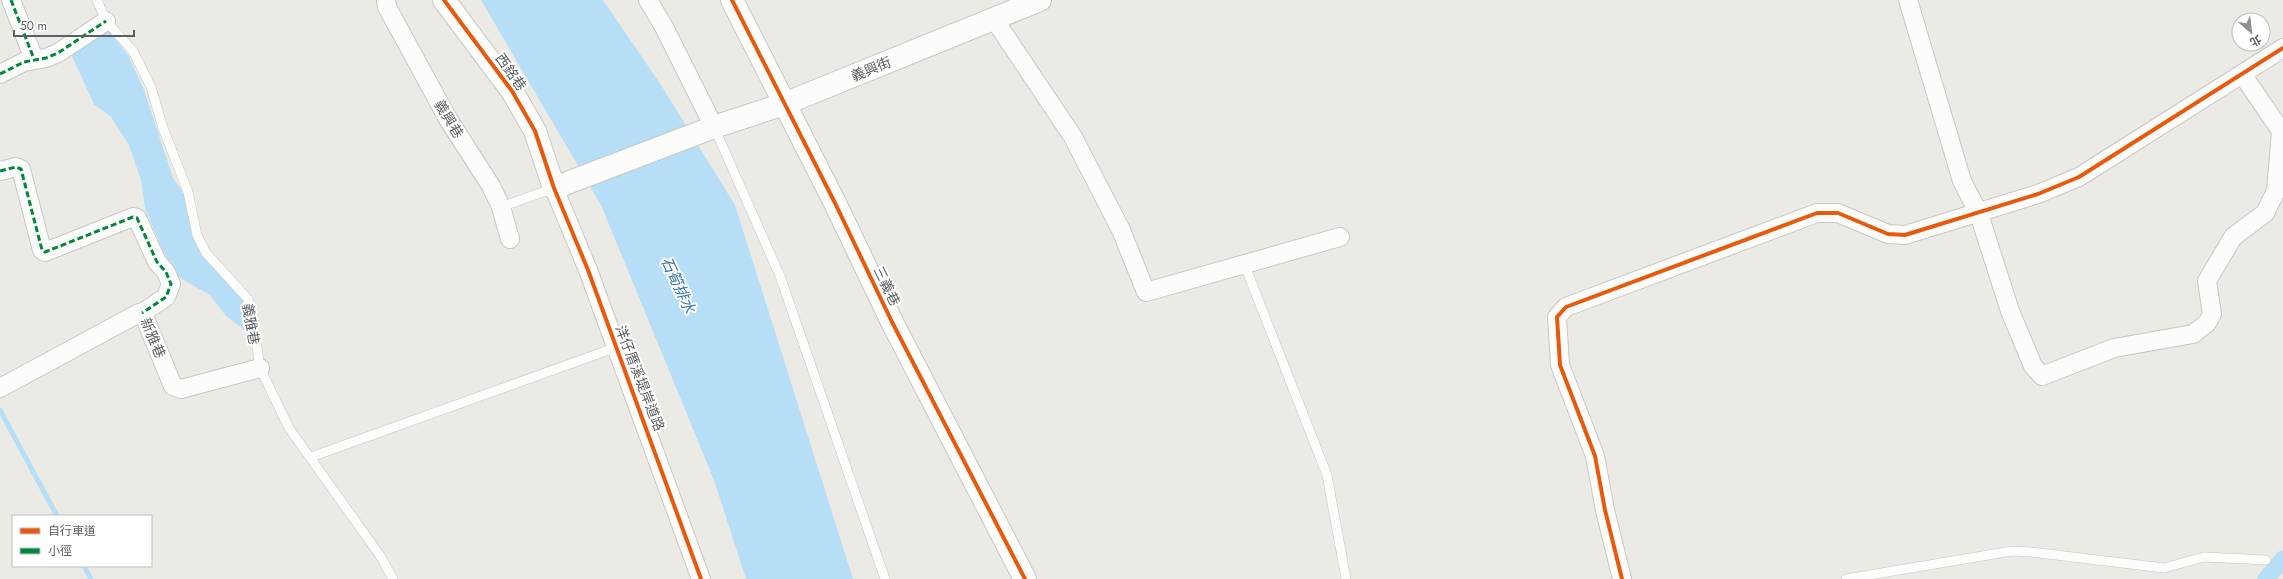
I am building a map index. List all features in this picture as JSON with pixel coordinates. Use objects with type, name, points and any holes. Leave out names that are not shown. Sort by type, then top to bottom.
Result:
[{"type":"street","points":[[11,0],[34,59]]},
{"type":"street","name":"義興巷","points":[[386,0],[387,7],[448,119],[491,186],[501,207],[510,239]]},
{"type":"street","name":"西銘巷","points":[[444,0],[512,92],[535,131],[554,188]]},
{"type":"street","points":[[648,0],[664,27],[708,130]]},
{"type":"street","name":"三義巷","points":[[732,0],[835,203],[892,322],[1025,579]]},
{"type":"street","name":"義興街","points":[[554,188],[708,130],[784,104],[1040,0]]},
{"type":"street","points":[[1908,0],[1962,181],[1979,214],[2010,311],[2033,366],[2042,376],[2114,348],[2193,334],[2208,323],[2212,314],[2207,280],[2233,237],[2266,213],[2276,191],[2281,131],[2242,74]]},
{"type":"street","points":[[994,19],[1073,137],[1121,230],[1146,292],[1246,266],[1340,237]]},
{"type":"street","points":[[0,74],[34,59],[46,58],[58,53],[106,21]]},
{"type":"street","points":[[1622,579],[1605,510],[1595,456],[1560,365],[1557,317],[1566,307],[1817,213],[1838,213],[1888,234],[1905,236],[1979,214],[2038,194],[2079,176],[2283,48]]},
{"type":"street","points":[[0,171],[16,167],[21,169],[42,250],[45,252],[133,217],[137,218],[157,262],[166,272],[171,284],[166,297],[142,313]]},
{"type":"street","name":"洋仔厝溪堤岸道路","points":[[554,188],[588,270],[617,347],[701,579]]},
{"type":"street","name":"新雅巷","points":[[0,388],[132,316],[142,313],[173,386],[176,388],[181,389],[260,368]]},
{"type":"lane","name":"義雅巷","points":[[98,0],[106,21],[133,51],[151,87],[163,128],[188,192],[200,241],[206,252],[248,299],[252,313],[260,368],[289,428],[381,557],[393,579]]},
{"type":"lane","points":[[708,130],[780,276],[885,579]]},
{"type":"lane","points":[[501,207],[554,188]]},
{"type":"lane","points":[[1246,266],[1327,475],[1346,579]]},
{"type":"lane","points":[[311,457],[617,347]]},
{"type":"lane","points":[[1846,579],[2012,551],[2164,568],[2204,557],[2266,560]]},
{"type":"water","name":"石筍排水","points":[[481,0],[603,0],[661,85],[735,205],[853,579],[746,579],[714,480],[601,205]]},
{"type":"water","points":[[106,27],[128,55],[144,90],[173,178],[184,194],[191,225],[238,289],[248,313],[251,335],[226,316],[210,295],[180,278],[163,251],[145,208],[141,180],[129,145],[111,117],[94,104],[71,54]]},
{"type":"waterway","points":[[0,410],[56,515]]},
{"type":"waterway","points":[[2266,579],[2283,559]]},
{"type":"waterway","points":[[85,567],[91,579]]},
{"type":"marked path","points":[[11,0],[34,59]]},
{"type":"marked path","points":[[0,74],[24,62],[46,58],[58,53],[106,21]]},
{"type":"marked path","points":[[0,171],[16,167],[21,169],[42,250],[45,252],[133,217],[137,218],[157,262],[166,272],[171,284],[166,297],[142,313]]},
{"type":"cycle path","points":[[444,0],[512,91],[535,131],[554,188],[588,270],[701,579]]},
{"type":"cycle path","points":[[732,0],[835,203],[892,322],[1025,579]]},
{"type":"cycle path","points":[[1622,579],[1605,510],[1595,456],[1560,365],[1557,317],[1566,307],[1817,213],[1838,213],[1888,234],[1905,235],[2038,194],[2079,177],[2283,48]]}]
